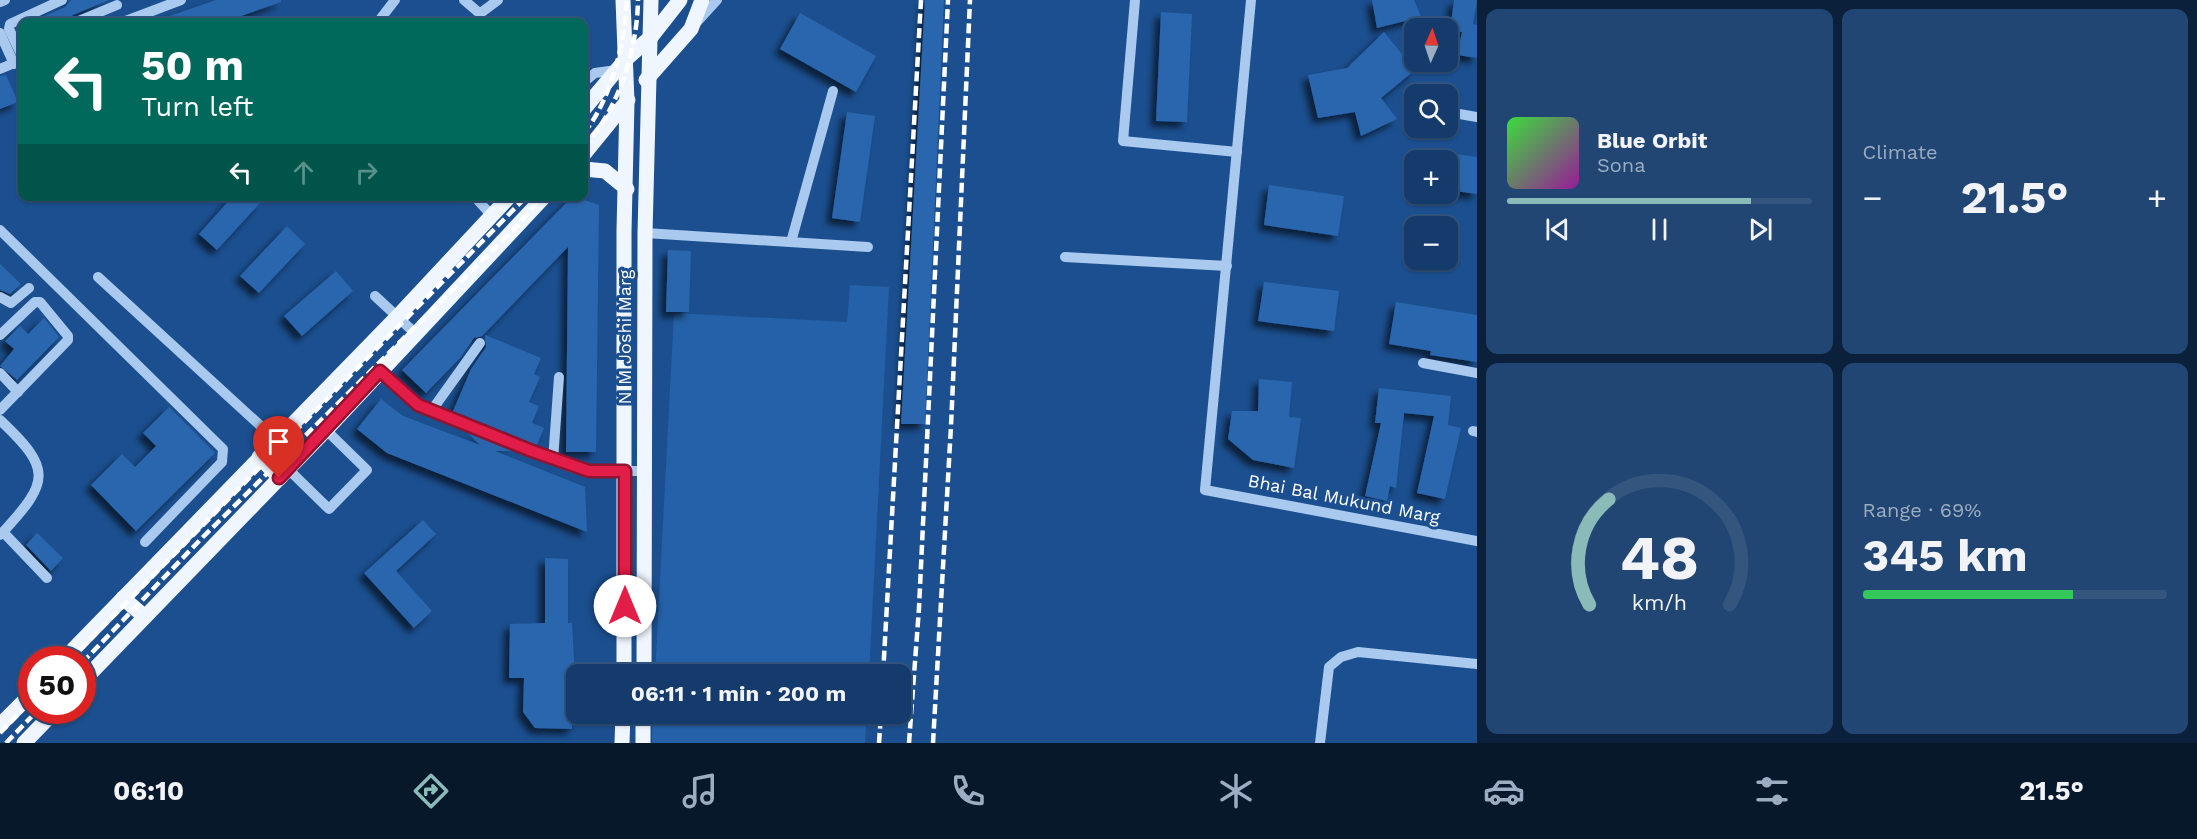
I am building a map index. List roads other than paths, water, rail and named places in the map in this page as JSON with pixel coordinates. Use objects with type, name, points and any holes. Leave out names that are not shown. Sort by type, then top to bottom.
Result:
[{"type":"main road","name":"N M Joshi Marg","points":[[623,0],[621,64],[627,102],[624,188],[624,664]]},
{"type":"main road","name":"N M Joshi Marg","points":[[644,664],[645,233],[651,0]]},
{"type":"main road","points":[[588,149],[691,29],[702,0]]},
{"type":"main road","points":[[588,104],[621,64],[651,37],[678,4]]},
{"type":"main road","points":[[588,169],[605,171],[615,177],[624,188],[646,189]]},
{"type":"main road","points":[[77,646],[398,316],[506,201]]},
{"type":"main road","points":[[96,668],[326,430],[540,201]]},
{"type":"main road","points":[[435,277],[453,294]]},
{"type":"main road","points":[[259,458],[284,474]]},
{"type":"main road","points":[[123,598],[145,617]]},
{"type":"main road","points":[[625,606],[645,607]]},
{"type":"main road","points":[[0,725],[18,707]]},
{"type":"main road","points":[[24,743],[41,724]]},
{"type":"main road","points":[[622,743],[623,724]]},
{"type":"main road","points":[[643,724],[643,743]]},
{"type":"street","points":[[0,2],[6,0]]},
{"type":"street","points":[[23,18],[62,0]]},
{"type":"street","points":[[134,18],[181,0]]},
{"type":"street","points":[[380,18],[395,0]]},
{"type":"street","points":[[464,0],[478,12],[482,12],[498,0]]},
{"type":"street","points":[[691,29],[717,0]]},
{"type":"street","points":[[1135,0],[1123,141],[1237,152]]},
{"type":"street","points":[[1065,257],[1227,266],[1251,0]]},
{"type":"street","points":[[84,18],[115,2],[122,18]]},
{"type":"street","points":[[18,20],[10,24],[9,29],[18,50]]},
{"type":"street","points":[[0,33],[18,53]]},
{"type":"street","points":[[0,69],[18,56]]},
{"type":"street","points":[[588,79],[595,73],[621,64]]},
{"type":"street","points":[[791,242],[833,91]]},
{"type":"street","points":[[1458,114],[1477,117]]},
{"type":"street","points":[[479,201],[493,217]]},
{"type":"street","points":[[0,230],[223,449],[222,462],[145,542]]},
{"type":"street","points":[[645,233],[868,247]]},
{"type":"street","name":"Bhai Bal Mukund Marg","points":[[1227,266],[1205,490],[1477,541]]},
{"type":"street","points":[[98,277],[276,440]]},
{"type":"street","points":[[0,297],[11,303],[29,288]]},
{"type":"street","points":[[375,296],[416,334]]},
{"type":"street","points":[[0,335],[35,302],[40,303],[67,332],[68,340],[0,410]]},
{"type":"street","points":[[432,410],[480,343]]},
{"type":"street","points":[[1423,363],[1477,373]]},
{"type":"street","points":[[380,371],[418,405],[553,460],[589,471],[644,471]]},
{"type":"street","points":[[0,373],[18,392]]},
{"type":"street","points":[[553,460],[559,377]]},
{"type":"street","points":[[0,420],[20,438],[38,469],[40,484],[31,502],[2,534],[47,578]]},
{"type":"street","points":[[284,474],[328,509],[367,470],[326,430]]},
{"type":"street","points":[[1320,743],[1329,667],[1341,657],[1358,652],[1477,664]]},
{"type":"railway","points":[[588,128],[602,104],[615,70],[620,52],[627,0]]},
{"type":"railway","points":[[588,143],[607,115],[623,79],[634,40],[638,0]]},
{"type":"railway","points":[[884,664],[921,0]]},
{"type":"railway","points":[[909,743],[919,608],[948,0]]},
{"type":"railway","points":[[933,743],[951,426],[970,0]]},
{"type":"railway","points":[[84,646],[522,201]]},
{"type":"railway","points":[[96,648],[200,540],[519,224],[538,201]]},
{"type":"railway","points":[[0,733],[18,714]]},
{"type":"railway","points":[[6,743],[24,724]]},
{"type":"railway","points":[[879,743],[880,724]]}]
